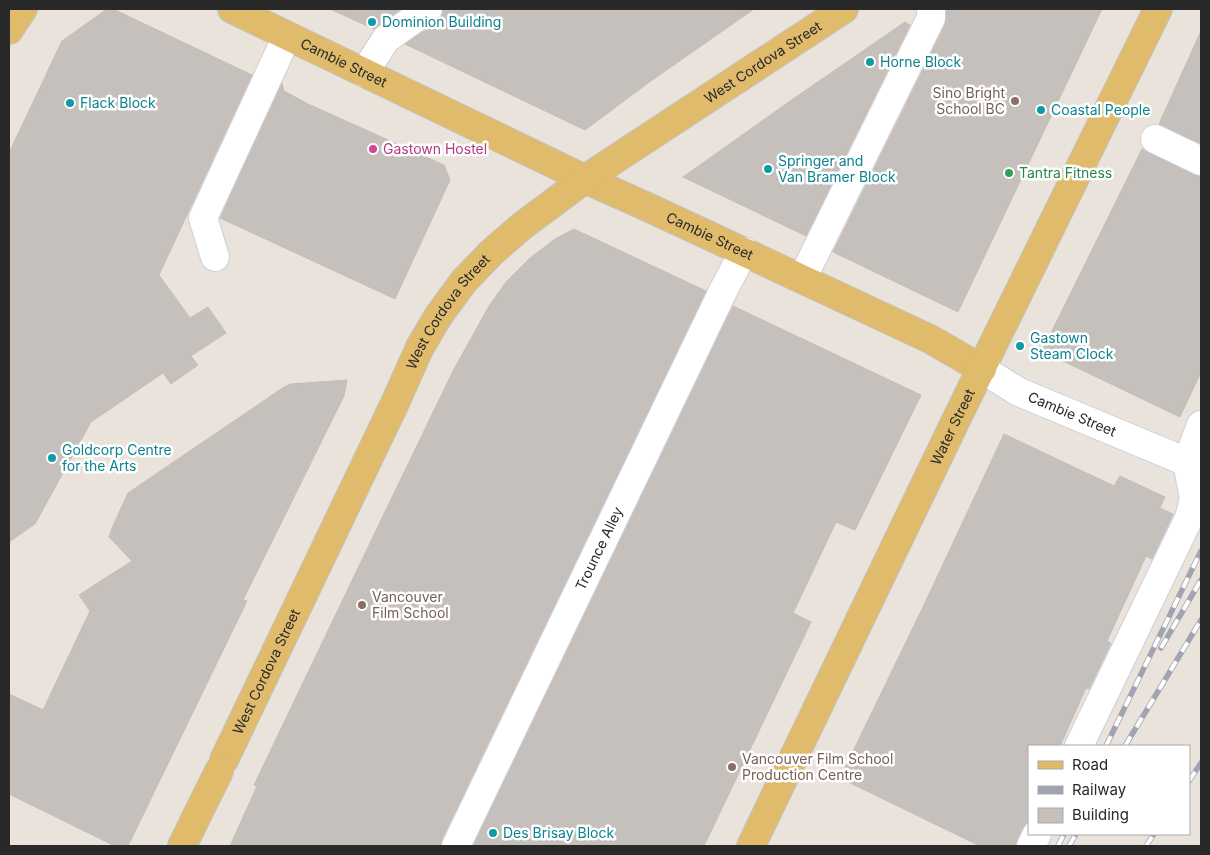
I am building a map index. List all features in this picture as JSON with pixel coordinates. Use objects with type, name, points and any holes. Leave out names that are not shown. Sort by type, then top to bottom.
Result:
[{"type":"main road","points":[[9,30],[24,9]]},
{"type":"main road","name":"Cambie Street","points":[[232,9],[585,179],[744,251],[946,347],[982,369]]},
{"type":"main road","name":"West Cordova Street","points":[[182,846],[395,403],[420,347],[439,315],[464,281],[492,252],[522,226],[585,179],[844,9]]},
{"type":"main road","name":"Water Street","points":[[751,846],[1158,9]]},
{"type":"street","points":[[364,73],[386,39],[428,9]]},
{"type":"street","points":[[802,279],[930,18],[931,9]]},
{"type":"street","points":[[215,257],[203,218],[287,36]]},
{"type":"street","points":[[1155,139],[1201,161]]},
{"type":"street","name":"Trounce Alley","points":[[456,846],[744,251]]},
{"type":"street","name":"Cambie Street","points":[[982,369],[1019,392],[1194,462]]},
{"type":"street","points":[[1079,745],[1189,518],[1194,500],[1194,462],[1201,425]]},
{"type":"building","points":[[107,9],[113,9],[252,75],[159,275],[190,318],[208,307],[226,333],[191,356],[198,365],[171,384],[163,373],[91,422],[35,524],[9,542],[9,153],[62,41]]},
{"type":"building","name":"Dominion Building","points":[[330,9],[401,9],[374,29]]},
{"type":"building","points":[[443,9],[754,9],[648,83],[585,130],[405,44],[437,22],[442,16]]},
{"type":"building","points":[[947,9],[1102,9],[958,312],[833,252],[945,25]]},
{"type":"building","name":"Springer and Van Bramer Block","points":[[905,22],[910,25],[806,236],[683,177],[793,99]]},
{"type":"building","points":[[1201,31],[1201,144],[1159,124]]},
{"type":"building","points":[[282,83],[284,91],[308,104],[444,165],[450,180],[395,299],[220,218]]},
{"type":"building","points":[[1142,149],[1194,175],[1201,176],[1201,372],[1180,417],[1042,351]]},
{"type":"building","points":[[574,229],[706,291],[442,839],[441,846],[230,846],[257,786],[254,785],[381,520],[453,371],[489,306],[506,282],[530,258],[555,239]]},
{"type":"building","points":[[733,306],[921,395],[855,530],[836,522],[793,613],[811,622],[704,846],[473,846]]},
{"type":"building","points":[[347,380],[344,396],[243,600],[247,601],[128,846],[115,846],[9,794],[9,694],[43,710],[90,611],[79,595],[132,561],[109,537],[128,493],[284,387],[291,384]]},
{"type":"building","points":[[1004,434],[1114,486],[1120,476],[1165,497],[1160,508],[1173,514],[1152,559],[1146,556],[1107,641],[1111,643],[1089,689],[1086,688],[1060,745],[1028,745],[1028,822],[1023,827],[1015,846],[980,846],[840,778]]},
{"type":"railway","points":[[1106,745],[1201,551]]},
{"type":"railway","points":[[1161,648],[1201,580]]},
{"type":"railway","points":[[1126,745],[1201,620]]},
{"type":"railway","points":[[1190,780],[1201,763]]},
{"type":"railway","points":[[1058,846],[1064,835]]},
{"type":"railway","points":[[1069,846],[1075,835]]},
{"type":"railway","points":[[1146,846],[1153,835]]},
{"type":"place","name":"Dominion Building","points":[[372,22]]},
{"type":"place","name":"Horne Block","points":[[870,62]]},
{"type":"place","name":"Sino Bright School BC","points":[[1015,101]]},
{"type":"place","name":"Flack Block","points":[[70,103]]},
{"type":"place","name":"Coastal People","points":[[1041,110]]},
{"type":"place","name":"Gastown Hostel","points":[[373,149]]},
{"type":"place","name":"Springer and Van Bramer Block","points":[[768,169]]},
{"type":"place","name":"Tantra Fitness","points":[[1009,173]]},
{"type":"place","name":"Gastown Steam Clock","points":[[1020,346]]},
{"type":"place","name":"Goldcorp Centre for the Arts","points":[[52,458]]},
{"type":"place","name":"Vancouver Film School","points":[[362,605]]},
{"type":"place","name":"Vancouver Film School Production Centre","points":[[732,767]]},
{"type":"place","name":"Des Brisay Block","points":[[493,833]]}]
